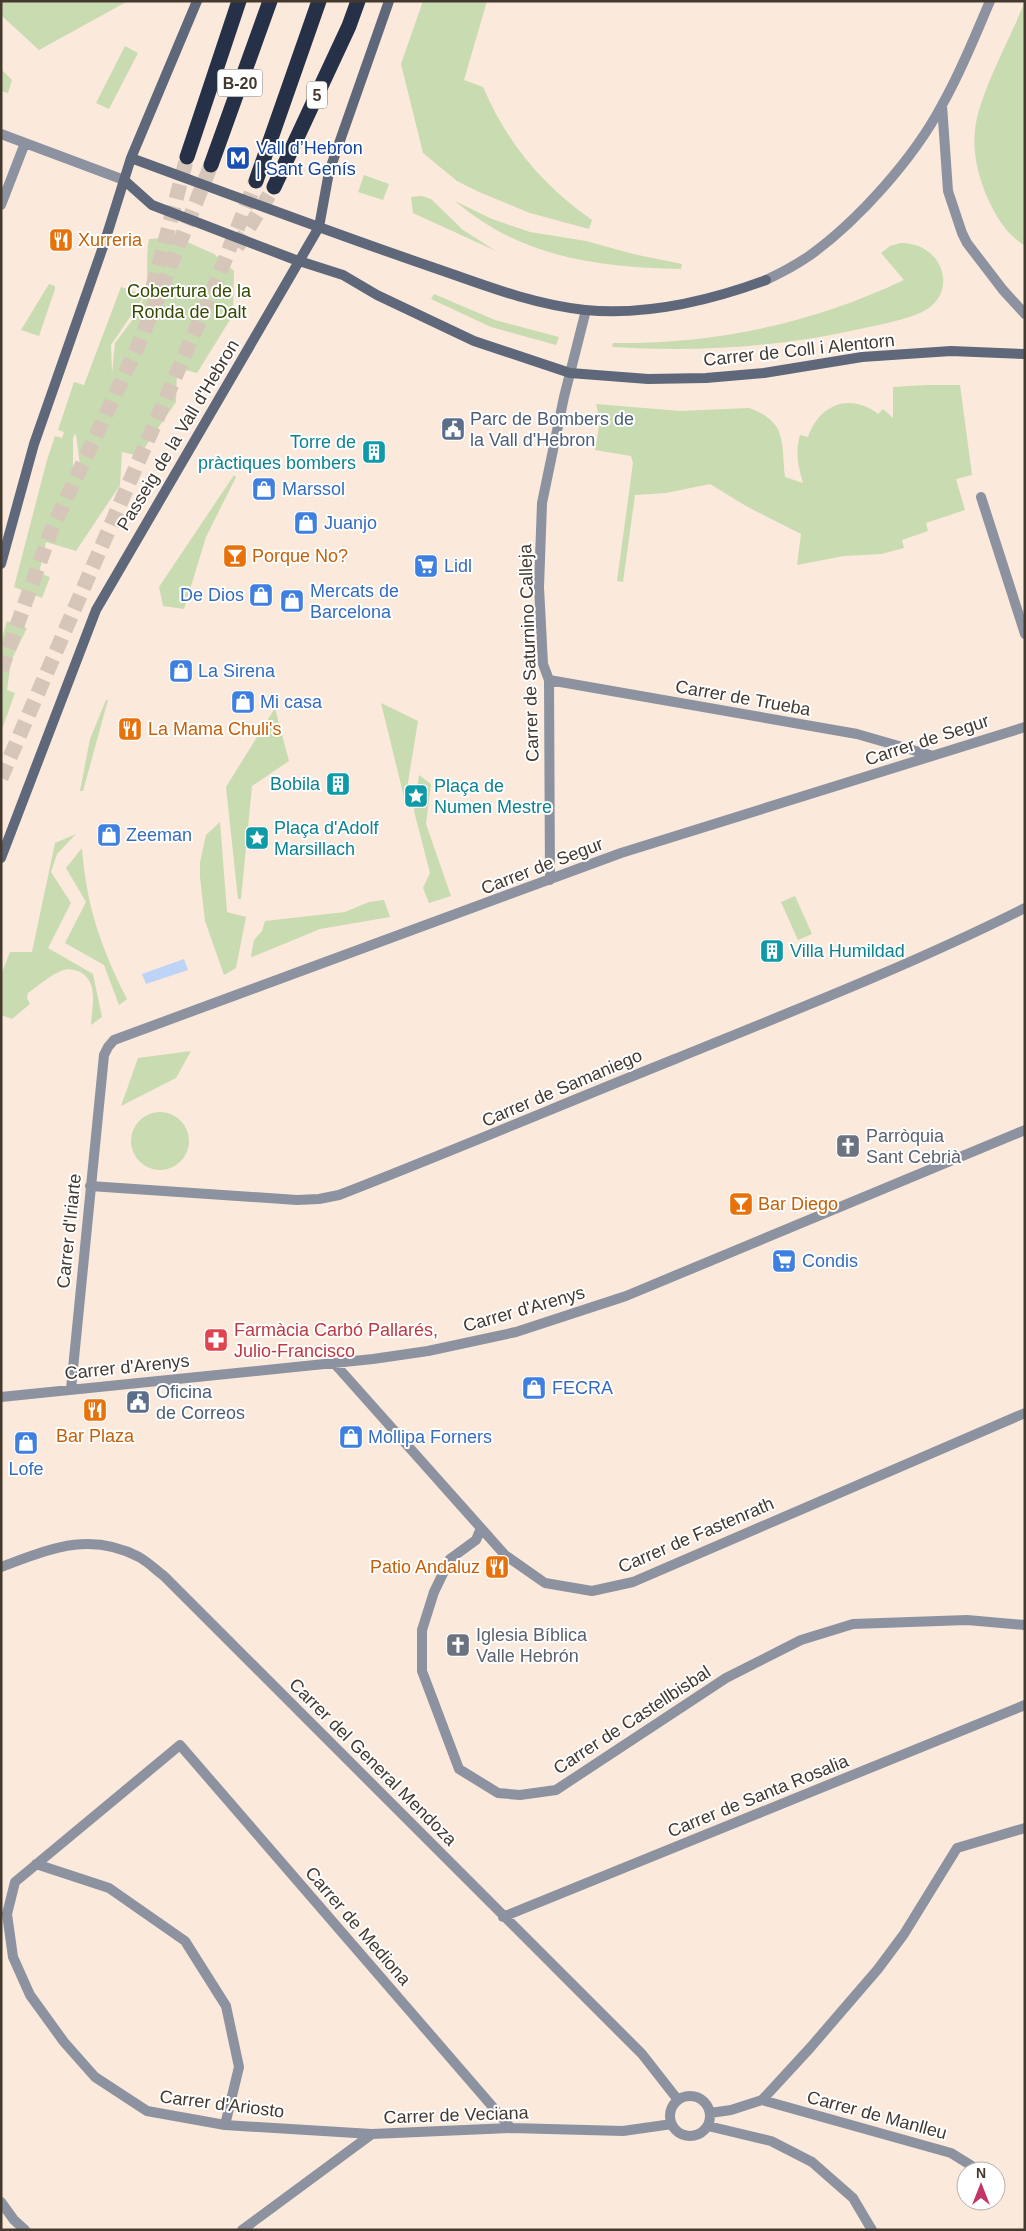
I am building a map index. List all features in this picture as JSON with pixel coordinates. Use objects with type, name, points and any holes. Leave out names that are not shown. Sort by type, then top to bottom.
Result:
[{"type":"highway","points":[[187,157],[240,1]]},
{"type":"highway","name":"B-20","points":[[211,165],[270,1]]},
{"type":"highway","name":"B-20","points":[[256,181],[319,1]]},
{"type":"highway","name":"5","points":[[274,187],[349,26],[358,1]]},
{"type":"street","points":[[1,564],[34,444],[104,244],[124,180],[197,1]]},
{"type":"street","name":"Passeig de la Vall d'Hebron","points":[[1,858],[96,610],[319,227],[329,172],[389,1]]},
{"type":"street","points":[[132,158],[319,227],[533,301],[586,310],[623,311],[678,305],[737,291],[766,280],[808,257],[830,240],[862,209],[916,146],[942,105],[990,1]]},
{"type":"street","points":[[942,105],[948,190],[962,233],[967,243],[1003,290],[1025,314]]},
{"type":"street","points":[[1,134],[124,180]]},
{"type":"street","points":[[1,205],[25,143]]},
{"type":"street","name":"Carrer de Coll i Alentorn","points":[[124,180],[152,205],[300,262],[343,276],[377,295],[474,341],[570,373],[648,378],[706,378],[764,373],[862,357],[951,351],[1025,354]]},
{"type":"street","name":"Carrer de Saturnino Calleja","points":[[550,880],[549,680],[544,664],[540,587],[542,503],[570,373],[586,310]]},
{"type":"street","points":[[981,497],[1025,634]]},
{"type":"street","name":"Carrer de Trueba","points":[[549,680],[856,734],[930,755]]},
{"type":"street","name":"Carrer de Segur","points":[[102,1077],[104,1055],[114,1040],[621,853],[930,755],[1025,727]]},
{"type":"street","name":"Carrer de Samaniego","points":[[90,1186],[298,1200],[319,1199],[339,1195],[509,1128],[819,1000],[963,939],[1025,908]]},
{"type":"street","name":"Carrer d'Iriarte","points":[[71,1389],[102,1077]]},
{"type":"street","name":"Carrer d'Arenys","points":[[1,1396],[334,1363],[428,1351],[516,1332],[626,1296],[1025,1130]]},
{"type":"street","name":"Carrer de Fastenrath","points":[[334,1363],[505,1555],[545,1583],[592,1591],[633,1582],[1025,1412]]},
{"type":"street","name":"Carrer de Castellbisbal","points":[[481,1528],[476,1540],[450,1558],[434,1592],[422,1630],[422,1671],[459,1769],[498,1794],[520,1795],[556,1790],[726,1678],[809,1637],[853,1624],[967,1620],[1025,1625]]},
{"type":"street","name":"Carrer del General Mendoza","points":[[1,1567],[46,1550],[76,1543],[107,1546],[140,1557],[164,1576],[642,2054],[678,2100]]},
{"type":"street","name":"Carrer de Santa Rosalia","points":[[503,1917],[1025,1706]]},
{"type":"street","name":"Carrer d'Ariosto","points":[[180,1745],[15,1882],[7,1914],[13,1958],[30,1995],[64,2042],[95,2077],[147,2111],[226,2125],[372,2134]]},
{"type":"street","name":"Carrer de Mediona","points":[[180,1745],[511,2128]]},
{"type":"street","points":[[710,2113],[731,2110],[762,2100],[878,1969],[904,1934],[957,1848],[1025,1828]]},
{"type":"street","points":[[36,1864],[110,1888],[185,1941],[226,2006],[239,2067],[226,2125]]},
{"type":"street","points":[[684,2097],[698,2098],[706,2104],[710,2113],[708,2126],[700,2134],[691,2136],[678,2132],[672,2124],[671,2111],[678,2100],[684,2097]]},
{"type":"street","name":"Carrer de Manlleu","points":[[762,2100],[951,2153],[964,2161]]},
{"type":"street","name":"Carrer de Veciana","points":[[242,2230],[372,2134],[511,2128],[623,2131],[672,2124]]},
{"type":"street","points":[[708,2126],[772,2141],[812,2162],[853,2198],[872,2230]]},
{"type":"street","points":[[1,2202],[14,2220],[25,2230]]},
{"type":"green space","points":[[1,1],[128,1],[39,50],[1,15]]},
{"type":"green space","points":[[423,1],[487,1],[464,80],[483,87],[503,126],[515,144],[557,192],[592,220],[589,229],[530,213],[479,192],[457,181],[423,153],[401,64]]},
{"type":"green space","points":[[1025,1],[1025,246],[1007,231],[986,195],[975,156],[974,143],[978,115],[983,99]]},
{"type":"green space","points":[[125,46],[138,53],[109,109],[96,103]]},
{"type":"green space","points":[[1,69],[12,80],[8,93],[1,91]]},
{"type":"green space","points":[[364,175],[389,184],[383,200],[358,192]]},
{"type":"green space","points":[[422,196],[431,199],[463,230],[496,251],[413,213],[411,197]]},
{"type":"green space","points":[[455,201],[492,219],[530,232],[586,241],[633,254],[682,264],[681,269],[620,266],[562,256],[534,247],[507,235],[481,220]]},
{"type":"green space","name":"Cobertura de la Ronda de Dalt","points":[[176,237],[214,254],[234,271],[233,315],[197,373],[177,368],[176,402],[139,456],[122,452],[120,485],[76,551],[46,542],[39,573],[50,577],[42,598],[14,587],[47,460],[55,436],[62,438],[64,432],[58,430],[74,382],[84,385],[121,287],[144,295],[147,281],[149,239]],"holes":[[[143,298],[139,311],[115,343],[112,374],[111,345]],[[76,435],[81,473],[73,470],[73,438]]]},
{"type":"green space","points":[[901,243],[916,245],[928,252],[937,261],[942,272],[943,283],[940,295],[932,305],[912,316],[885,324],[820,337],[761,345],[702,349],[612,347],[613,343],[688,340],[725,335],[798,320],[834,309],[904,280],[881,253],[890,246]]},
{"type":"green space","points":[[49,284],[55,286],[55,289],[39,336],[21,330]]},
{"type":"green space","points":[[434,294],[495,320],[559,337],[556,345],[491,327],[431,299]]},
{"type":"green space","points":[[960,385],[972,475],[956,479],[965,510],[926,523],[928,531],[902,540],[904,548],[881,554],[844,556],[797,565],[801,534],[746,506],[710,484],[666,493],[635,495],[623,582],[617,581],[633,463],[631,456],[595,450],[600,421],[596,404],[680,411],[749,408],[771,420],[776,427],[782,444],[785,477],[803,483],[798,459],[800,435],[808,437],[813,426],[828,410],[846,403],[857,404],[867,407],[878,414],[883,409],[893,418],[893,387]]},
{"type":"green space","points":[[234,475],[236,477],[206,537],[184,609],[163,606],[159,587]]},
{"type":"green space","points":[[7,621],[27,628],[11,661],[7,690],[15,693],[1,732],[1,641]]},
{"type":"green space","points":[[106,700],[108,700],[83,791],[80,791],[90,739]]},
{"type":"green space","points":[[381,703],[418,721],[405,801]]},
{"type":"green space","points":[[275,708],[289,761],[252,786],[241,899],[238,899],[226,787]]},
{"type":"green space","points":[[419,775],[431,784],[426,824],[451,896],[429,903],[423,888],[430,873],[414,811]]},
{"type":"green space","points":[[220,822],[227,912],[246,917],[236,968],[224,975],[205,921],[200,877],[200,862],[206,835]]},
{"type":"green space","points":[[76,834],[57,854],[51,872],[71,903],[48,948],[93,974],[102,1017],[91,1025],[93,995],[90,982],[80,972],[70,969],[63,970],[48,978],[28,993],[27,998],[30,1004],[12,1019],[1,1015],[1,975],[10,952],[32,952],[55,843]]},
{"type":"green space","points":[[82,848],[87,888],[96,926],[102,944],[127,999],[119,1005],[104,965],[65,943],[86,902],[66,868]]},
{"type":"green space","points":[[795,896],[812,934],[798,940],[781,902]]},
{"type":"green space","points":[[384,900],[390,917],[320,929],[251,956],[254,940],[262,931],[265,921],[345,912],[369,902]]},
{"type":"green space","points":[[191,1051],[176,1078],[121,1106],[138,1058]]},
{"type":"green space","points":[[154,1112],[166,1112],[181,1120],[189,1135],[189,1147],[181,1162],[166,1170],[154,1170],[139,1162],[131,1147],[131,1135],[139,1120]]},
{"type":"water","points":[[184,959],[188,970],[146,984],[142,974]]},
{"type":"tunnel","points":[[153,288],[187,157]]},
{"type":"tunnel","points":[[1,670],[51,531],[138,346],[211,165]]},
{"type":"tunnel","points":[[1,778],[215,285],[256,181]]},
{"type":"tunnel","points":[[237,247],[274,187]]},
{"type":"place","name":"Vall d’Hebron | Sant Genís","points":[[238,158]]},
{"type":"place","name":"Xurreria","points":[[61,240]]},
{"type":"place","name":"Parc de Bombers de la Vall d'Hebron","points":[[453,429]]},
{"type":"place","name":"Torre de pràctiques bombers","points":[[374,452]]},
{"type":"place","name":"Marssol","points":[[264,489]]},
{"type":"place","name":"Juanjo","points":[[306,523]]},
{"type":"place","name":"Porque No?","points":[[235,556]]},
{"type":"place","name":"Lidl","points":[[426,566]]},
{"type":"place","name":"De Dios","points":[[261,595]]},
{"type":"place","name":"Mercats de Barcelona","points":[[292,601]]},
{"type":"place","name":"La Sirena","points":[[181,671]]},
{"type":"place","name":"Mi casa","points":[[243,702]]},
{"type":"place","name":"La Mama Chuli's","points":[[130,729]]},
{"type":"place","name":"Bobila","points":[[338,784]]},
{"type":"place","name":"Plaça de Numen Mestre","points":[[416,796]]},
{"type":"place","name":"Zeeman","points":[[109,835]]},
{"type":"place","name":"Plaça d'Adolf Marsillach","points":[[257,838]]},
{"type":"place","name":"Villa Humildad","points":[[772,951]]},
{"type":"place","name":"Parròquia Sant Cebrià","points":[[848,1146]]},
{"type":"place","name":"Bar Diego","points":[[741,1204]]},
{"type":"place","name":"Condis","points":[[784,1261]]},
{"type":"place","name":"Farmàcia Carbó Pallarés, Julio-Francisco","points":[[216,1340]]},
{"type":"place","name":"FECRA","points":[[534,1388]]},
{"type":"place","name":"Oficina de Correos","points":[[138,1402]]},
{"type":"place","name":"Bar Plaza","points":[[95,1410]]},
{"type":"place","name":"Mollipa Forners","points":[[351,1437]]},
{"type":"place","name":"Lofe","points":[[26,1443]]},
{"type":"place","name":"Patio Andaluz","points":[[497,1567]]},
{"type":"place","name":"Iglesia Bíblica Valle Hebrón","points":[[458,1645]]}]
